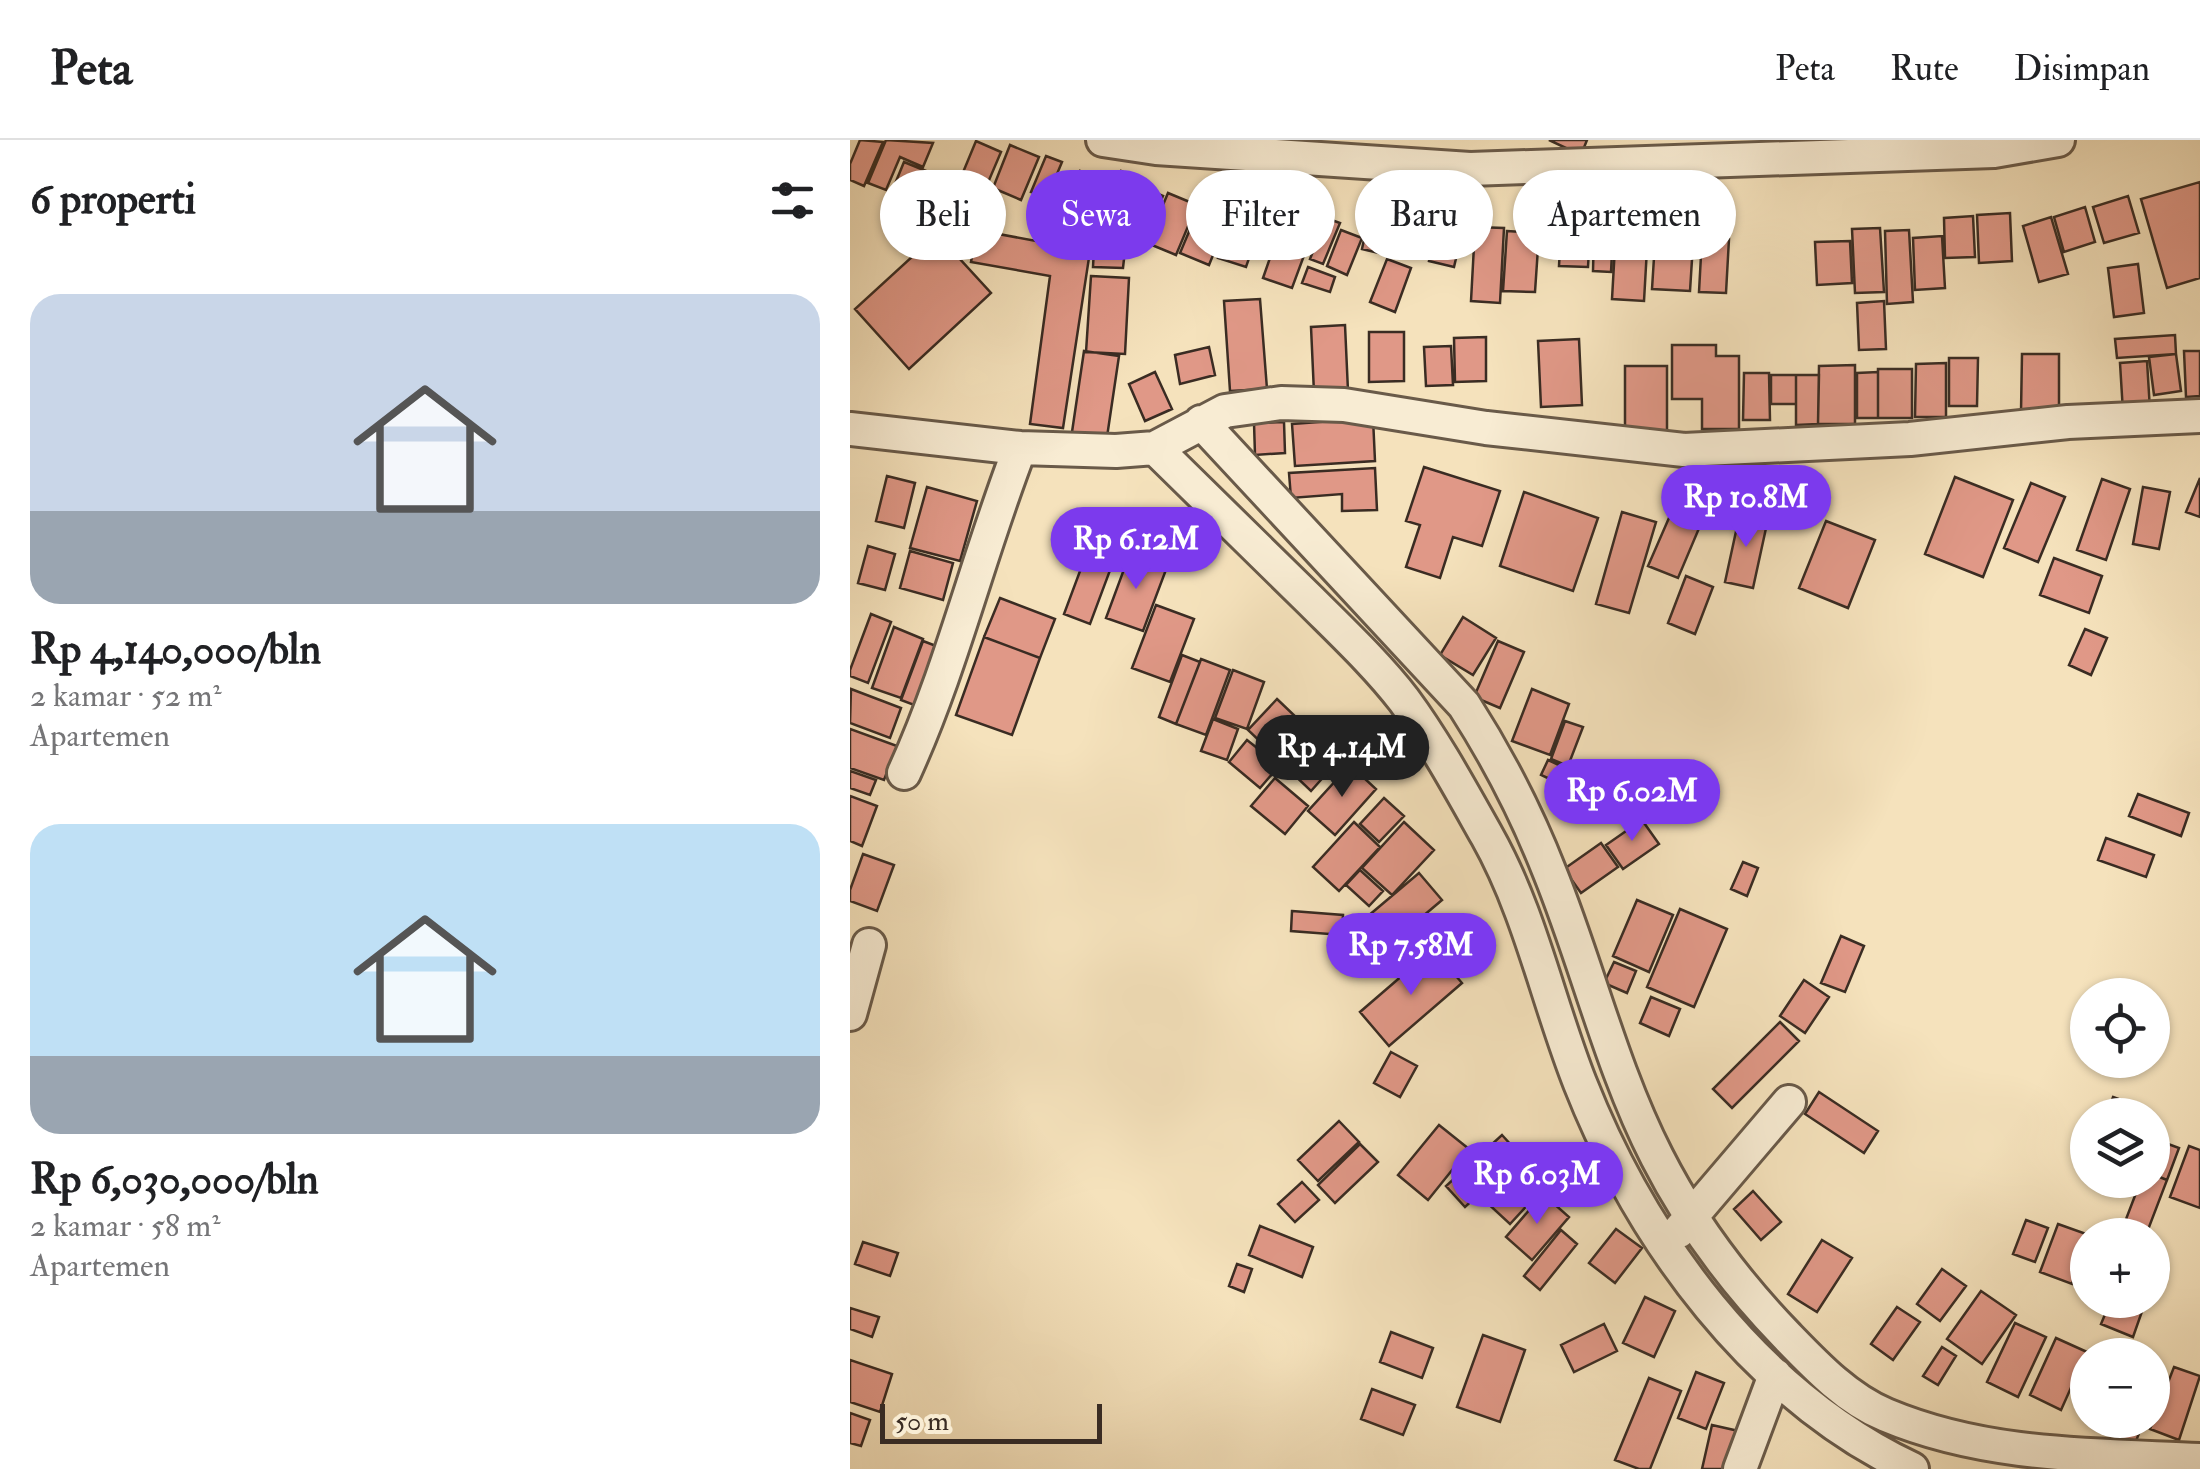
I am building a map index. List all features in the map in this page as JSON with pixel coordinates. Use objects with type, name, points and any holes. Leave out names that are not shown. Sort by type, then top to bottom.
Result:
[{"type":"street","points":[[1103,140],[1156,148],[1470,169],[1528,153],[1994,151],[2058,140]]},
{"type":"street","points":[[850,429],[1020,448],[1116,451],[1155,448],[1225,411],[1282,403],[1344,405],[1486,428],[1684,450],[2200,416]]},
{"type":"street","points":[[1201,422],[1464,705],[1490,747],[1550,874],[1629,1094],[1691,1218],[1760,1308],[1845,1391],[1878,1412],[1908,1424],[1987,1445],[2052,1454],[2200,1460]]},
{"type":"street","points":[[904,773],[942,684],[975,570],[1020,448]]},
{"type":"street","points":[[1155,448],[1348,638],[1404,700],[1508,880],[1563,1034],[1610,1154],[1633,1200],[1722,1322],[1775,1376],[1830,1421],[1882,1455],[1912,1469]]},
{"type":"street","points":[[1205,496],[1240,464]]},
{"type":"street","points":[[1453,779],[1490,747]]},
{"type":"street","points":[[850,1014],[869,945]]},
{"type":"street","points":[[1563,1034],[1601,1017]]},
{"type":"street","points":[[1665,1245],[1789,1102]]},
{"type":"street","points":[[1740,1469],[1775,1376]]},
{"type":"street","points":[[1830,1421],[1845,1391]]},
{"type":"building","points":[[860,140],[883,142],[864,186],[850,180],[850,164]]},
{"type":"building","points":[[886,140],[933,143],[923,167],[900,157],[894,170],[880,170],[880,188],[868,183]]},
{"type":"building","points":[[1549,140],[1587,140],[1581,155]]},
{"type":"building","points":[[976,141],[1001,152],[993,170],[964,170]]},
{"type":"building","points":[[1010,145],[1039,157],[1034,170],[1026,170],[1021,200],[1006,194],[1006,170],[1000,170]]},
{"type":"building","points":[[1046,156],[1062,162],[1059,170],[1040,170]]},
{"type":"building","points":[[904,162],[924,170],[901,170]]},
{"type":"building","points":[[2200,182],[2200,278],[2167,288],[2141,199]]},
{"type":"building","points":[[1168,193],[1186,200],[1186,231],[1176,255],[1166,251]]},
{"type":"building","points":[[2128,196],[2139,233],[2104,243],[2093,207]]},
{"type":"building","points":[[2085,207],[2095,242],[2064,252],[2054,217]]},
{"type":"building","points":[[2010,213],[2012,261],[1979,263],[1977,215]]},
{"type":"building","points":[[1973,216],[1975,257],[1945,258],[1944,218]]},
{"type":"building","points":[[2051,217],[2068,274],[2039,282],[2023,226]]},
{"type":"building","points":[[1493,228],[1504,228],[1500,303],[1471,301],[1473,260],[1493,260]]},
{"type":"building","points":[[1880,228],[1884,292],[1855,293],[1852,229]]},
{"type":"building","points":[[1341,230],[1355,235],[1355,255],[1347,275],[1327,266],[1329,260],[1335,260]]},
{"type":"building","points":[[1909,230],[1913,302],[1887,304],[1885,231]]},
{"type":"building","points":[[1507,231],[1513,231],[1513,260],[1537,260],[1535,292],[1503,291]]},
{"type":"building","points":[[1006,235],[1026,239],[1026,260],[1089,260],[1063,428],[1030,424],[1050,276],[971,262],[1006,260]]},
{"type":"building","points":[[1942,236],[1945,288],[1915,290],[1913,238]]},
{"type":"building","points":[[1850,241],[1852,283],[1817,285],[1815,242]]},
{"type":"building","points":[[909,260],[961,260],[991,293],[909,369],[855,309]]},
{"type":"building","points":[[1093,260],[1124,260],[1123,268],[1093,267]]},
{"type":"building","points":[[1224,260],[1248,260],[1246,267]]},
{"type":"building","points":[[1269,260],[1302,260],[1292,288],[1263,278]]},
{"type":"building","points":[[1387,260],[1411,268],[1395,312],[1370,302]]},
{"type":"building","points":[[1429,260],[1456,260],[1454,267]]},
{"type":"building","points":[[1559,260],[1588,260],[1588,267],[1559,266]]},
{"type":"building","points":[[1593,260],[1612,260],[1611,272],[1593,271]]},
{"type":"building","points":[[1614,260],[1646,260],[1644,301],[1612,299]]},
{"type":"building","points":[[1654,260],[1692,260],[1690,291],[1652,289]]},
{"type":"building","points":[[1701,260],[1728,260],[1726,293],[1699,292]]},
{"type":"building","points":[[2138,264],[2144,313],[2114,317],[2108,268]]},
{"type":"building","points":[[1308,267],[1335,277],[1330,292],[1302,283]]},
{"type":"building","points":[[1091,276],[1129,278],[1125,354],[1086,352]]},
{"type":"building","points":[[1260,299],[1267,389],[1230,391],[1224,301]]},
{"type":"building","points":[[1884,301],[1886,349],[1859,350],[1857,303]]},
{"type":"building","points":[[1345,325],[1348,391],[1314,393],[1311,327]]},
{"type":"building","points":[[1369,332],[1404,332],[1404,381],[1369,382]]},
{"type":"building","points":[[2175,335],[2176,354],[2117,358],[2115,339]]},
{"type":"building","points":[[1486,337],[1486,381],[1455,382],[1454,338]]},
{"type":"building","points":[[1579,339],[1582,405],[1541,407],[1538,341]]},
{"type":"building","points":[[1672,345],[1716,345],[1716,356],[1739,356],[1739,429],[1702,429],[1702,399],[1672,399]]},
{"type":"building","points":[[1451,346],[1453,385],[1426,386],[1424,347]]},
{"type":"building","points":[[1209,347],[1215,375],[1180,384],[1175,355]]},
{"type":"building","points":[[1084,351],[1119,356],[1107,437],[1072,432]]},
{"type":"building","points":[[2184,351],[2200,351],[2200,396],[2186,397]]},
{"type":"building","points":[[2022,354],[2059,354],[2059,412],[2021,412]]},
{"type":"building","points":[[2176,354],[2181,391],[2154,395],[2149,357]]},
{"type":"building","points":[[1949,358],[1978,358],[1977,406],[1949,406]]},
{"type":"building","points":[[2147,361],[2150,410],[2123,412],[2120,363]]},
{"type":"building","points":[[1946,363],[1946,417],[1915,417],[1916,364]]},
{"type":"building","points":[[1855,365],[1855,424],[1818,424],[1819,366]]},
{"type":"building","points":[[1625,366],[1667,366],[1667,432],[1625,432]]},
{"type":"building","points":[[1878,369],[1912,369],[1912,418],[1878,418]]},
{"type":"building","points":[[1155,372],[1172,409],[1145,421],[1129,384]]},
{"type":"building","points":[[1878,372],[1878,418],[1857,418],[1857,373]]},
{"type":"building","points":[[1744,373],[1769,373],[1770,420],[1743,420]]},
{"type":"building","points":[[1771,375],[1796,375],[1796,404],[1771,404]]},
{"type":"building","points":[[1796,375],[1819,375],[1818,424],[1796,425]]},
{"type":"building","points":[[1373,418],[1375,461],[1295,466],[1292,424]]},
{"type":"building","points":[[1284,422],[1285,453],[1255,455],[1254,423]]},
{"type":"building","points":[[1424,467],[1500,491],[1482,546],[1453,537],[1440,578],[1406,567],[1420,525],[1406,521]]},
{"type":"building","points":[[1375,468],[1377,510],[1342,511],[1342,494],[1291,498],[1289,473]]},
{"type":"building","points":[[887,476],[915,483],[904,528],[876,521]]},
{"type":"building","points":[[1955,477],[2013,500],[1983,577],[1925,554]]},
{"type":"building","points":[[2200,478],[2200,517],[2186,512]]},
{"type":"building","points":[[2102,479],[2130,489],[2106,560],[2077,550]]},
{"type":"building","points":[[2031,483],[2065,497],[2038,562],[2004,548]]},
{"type":"building","points":[[927,487],[977,501],[960,561],[910,548]]},
{"type":"building","points":[[2143,487],[2170,492],[2159,549],[2133,544]]},
{"type":"building","points":[[1524,492],[1598,518],[1573,591],[1500,566]]},
{"type":"building","points":[[1679,495],[1708,507],[1678,578],[1648,566]]},
{"type":"building","points":[[1102,512],[1128,522],[1090,624],[1064,614]]},
{"type":"building","points":[[1622,512],[1656,522],[1629,613],[1596,604]]},
{"type":"building","points":[[1740,513],[1768,519],[1753,588],[1725,582]]},
{"type":"building","points":[[1826,521],[1875,540],[1848,608],[1799,588]]},
{"type":"building","points":[[868,546],[895,554],[885,590],[858,583]]},
{"type":"building","points":[[910,551],[953,563],[943,600],[900,588]]},
{"type":"building","points":[[1130,553],[1167,567],[1143,631],[1106,618]]},
{"type":"building","points":[[2054,558],[2102,576],[2089,613],[2040,595]]},
{"type":"building","points":[[1686,576],[1713,587],[1695,634],[1668,623]]},
{"type":"building","points":[[1000,598],[1055,619],[1040,658],[984,637]]},
{"type":"building","points":[[1156,605],[1194,619],[1170,682],[1132,668]]},
{"type":"building","points":[[871,614],[891,622],[868,683],[850,676],[850,670]]},
{"type":"building","points":[[1463,617],[1496,638],[1473,675],[1440,655]]},
{"type":"building","points":[[894,627],[923,639],[901,698],[872,688]]},
{"type":"building","points":[[2085,629],[2107,638],[2091,675],[2069,665]]},
{"type":"building","points":[[984,637],[1040,658],[1012,735],[956,715]]},
{"type":"building","points":[[923,641],[944,649],[922,708],[901,700]]},
{"type":"building","points":[[1498,641],[1524,652],[1500,708],[1474,697]]},
{"type":"building","points":[[1182,655],[1200,662],[1176,724],[1159,717]]},
{"type":"building","points":[[1201,659],[1230,670],[1206,735],[1176,724]]},
{"type":"building","points":[[1233,670],[1264,682],[1247,729],[1215,718]]},
{"type":"building","points":[[851,689],[901,708],[890,738],[850,723]]},
{"type":"building","points":[[1532,689],[1569,704],[1550,755],[1512,741]]},
{"type":"building","points":[[1277,699],[1298,719],[1269,750],[1248,730]]},
{"type":"building","points":[[1213,719],[1238,729],[1227,760],[1201,751]]},
{"type":"building","points":[[1565,721],[1583,727],[1568,766],[1551,759]]},
{"type":"building","points":[[850,729],[897,746],[884,780],[850,768]]},
{"type":"building","points":[[1320,735],[1343,755],[1311,791],[1289,770]]},
{"type":"building","points":[[1281,739],[1293,750],[1260,788],[1229,762],[1247,740],[1266,755]]},
{"type":"building","points":[[1548,760],[1561,766],[1554,781],[1541,775]]},
{"type":"building","points":[[1596,761],[1624,773],[1606,814],[1578,801]]},
{"type":"building","points":[[1350,765],[1376,789],[1335,835],[1308,811]]},
{"type":"building","points":[[850,771],[876,780],[870,795],[850,788]]},
{"type":"building","points":[[1275,778],[1308,806],[1285,834],[1251,806]]},
{"type":"building","points":[[2138,794],[2189,813],[2181,836],[2129,816]]},
{"type":"building","points":[[850,796],[877,806],[862,846],[850,841]]},
{"type":"building","points":[[1384,798],[1404,816],[1379,842],[1360,824]]},
{"type":"building","points":[[1642,820],[1659,844],[1623,869],[1606,845]]},
{"type":"building","points":[[1354,822],[1380,847],[1339,891],[1313,867]]},
{"type":"building","points":[[1404,822],[1434,850],[1392,895],[1362,868]]},
{"type":"building","points":[[2106,838],[2154,855],[2146,877],[2098,860]]},
{"type":"building","points":[[1601,843],[1618,867],[1581,893],[1564,869]]},
{"type":"building","points":[[863,854],[894,865],[877,911],[850,901]]},
{"type":"building","points":[[1743,862],[1758,868],[1747,896],[1731,889]]},
{"type":"building","points":[[1360,870],[1383,891],[1369,906],[1346,885]]},
{"type":"building","points":[[1419,873],[1442,900],[1384,949],[1361,922]]},
{"type":"building","points":[[1637,900],[1673,915],[1649,972],[1613,956]]},
{"type":"building","points":[[1680,909],[1727,929],[1694,1007],[1647,987]]},
{"type":"building","points":[[1292,911],[1343,915],[1342,935],[1291,931]]},
{"type":"building","points":[[1841,936],[1864,946],[1845,992],[1821,983]]},
{"type":"building","points":[[1433,949],[1462,983],[1389,1046],[1360,1012]]},
{"type":"building","points":[[1614,962],[1636,971],[1627,993],[1604,983]]},
{"type":"building","points":[[1804,980],[1829,997],[1805,1033],[1780,1016]]},
{"type":"building","points":[[1651,997],[1680,1009],[1669,1036],[1640,1023]]},
{"type":"building","points":[[1780,1022],[1799,1041],[1732,1108],[1713,1089]]},
{"type":"building","points":[[1391,1052],[1417,1066],[1400,1097],[1374,1083]]},
{"type":"building","points":[[1819,1092],[1878,1131],[1864,1153],[1805,1114]]},
{"type":"building","points":[[1339,1121],[1359,1142],[1318,1181],[1298,1160]]},
{"type":"building","points":[[1439,1125],[1469,1149],[1428,1200],[1398,1175]]},
{"type":"building","points":[[1502,1135],[1521,1156],[1465,1207],[1446,1186]]},
{"type":"building","points":[[1360,1144],[1378,1162],[1335,1203],[1318,1185]]},
{"type":"building","points":[[2170,1145],[2179,1148],[2170,1172]]},
{"type":"building","points":[[2189,1146],[2200,1150],[2200,1208],[2170,1197]]},
{"type":"building","points":[[1530,1151],[1555,1175],[1510,1224],[1484,1200]]},
{"type":"building","points":[[1302,1182],[1319,1200],[1295,1222],[1278,1204]]},
{"type":"building","points":[[1753,1191],[1781,1222],[1761,1240],[1734,1209]]},
{"type":"building","points":[[1543,1194],[1569,1217],[1532,1260],[1506,1237]]},
{"type":"building","points":[[2134,1198],[2160,1198],[2152,1218],[2126,1218]]},
{"type":"building","points":[[2026,1220],[2048,1228],[2035,1262],[2013,1254]]},
{"type":"building","points":[[2058,1224],[2070,1228],[2070,1283],[2040,1272]]},
{"type":"building","points":[[1260,1226],[1313,1247],[1302,1277],[1249,1255]]},
{"type":"building","points":[[1616,1229],[1642,1248],[1615,1283],[1589,1263]]},
{"type":"building","points":[[1561,1230],[1577,1244],[1540,1290],[1524,1276]]},
{"type":"building","points":[[1822,1240],[1852,1258],[1817,1312],[1788,1294]]},
{"type":"building","points":[[863,1242],[898,1253],[890,1276],[855,1264]]},
{"type":"building","points":[[1237,1264],[1252,1269],[1244,1292],[1229,1286]]},
{"type":"building","points":[[1942,1269],[1966,1286],[1940,1321],[1917,1304]]},
{"type":"building","points":[[1981,1291],[2016,1315],[1982,1364],[1947,1339]]},
{"type":"building","points":[[1645,1297],[1675,1311],[1654,1357],[1623,1343]]},
{"type":"building","points":[[1897,1307],[1920,1322],[1893,1360],[1871,1344]]},
{"type":"building","points":[[850,1308],[879,1317],[872,1337],[850,1329]]},
{"type":"building","points":[[2104,1318],[2140,1318],[2133,1337],[2101,1324]]},
{"type":"building","points":[[2015,1323],[2046,1337],[2018,1397],[1987,1382]]},
{"type":"building","points":[[1604,1324],[1617,1351],[1574,1372],[1561,1345]]},
{"type":"building","points":[[1391,1332],[1433,1348],[1422,1378],[1380,1362]]},
{"type":"building","points":[[1483,1335],[1525,1350],[1500,1422],[1457,1407]]},
{"type":"building","points":[[2056,1338],[2070,1344],[2070,1390],[2061,1410],[2030,1395]]},
{"type":"building","points":[[1942,1347],[1956,1356],[1938,1385],[1923,1376]]},
{"type":"building","points":[[850,1360],[892,1374],[880,1412],[850,1402]]},
{"type":"building","points":[[2174,1367],[2200,1376],[2179,1440],[2170,1437],[2170,1377]]},
{"type":"building","points":[[1696,1372],[1724,1383],[1706,1429],[1678,1418]]},
{"type":"building","points":[[1649,1378],[1681,1391],[1650,1469],[1639,1469],[1615,1460]]},
{"type":"building","points":[[1372,1389],[1415,1405],[1403,1435],[1361,1419]]},
{"type":"building","points":[[850,1413],[870,1420],[861,1446],[850,1443]]},
{"type":"building","points":[[1712,1425],[1743,1432],[1734,1469],[1702,1469]]}]
